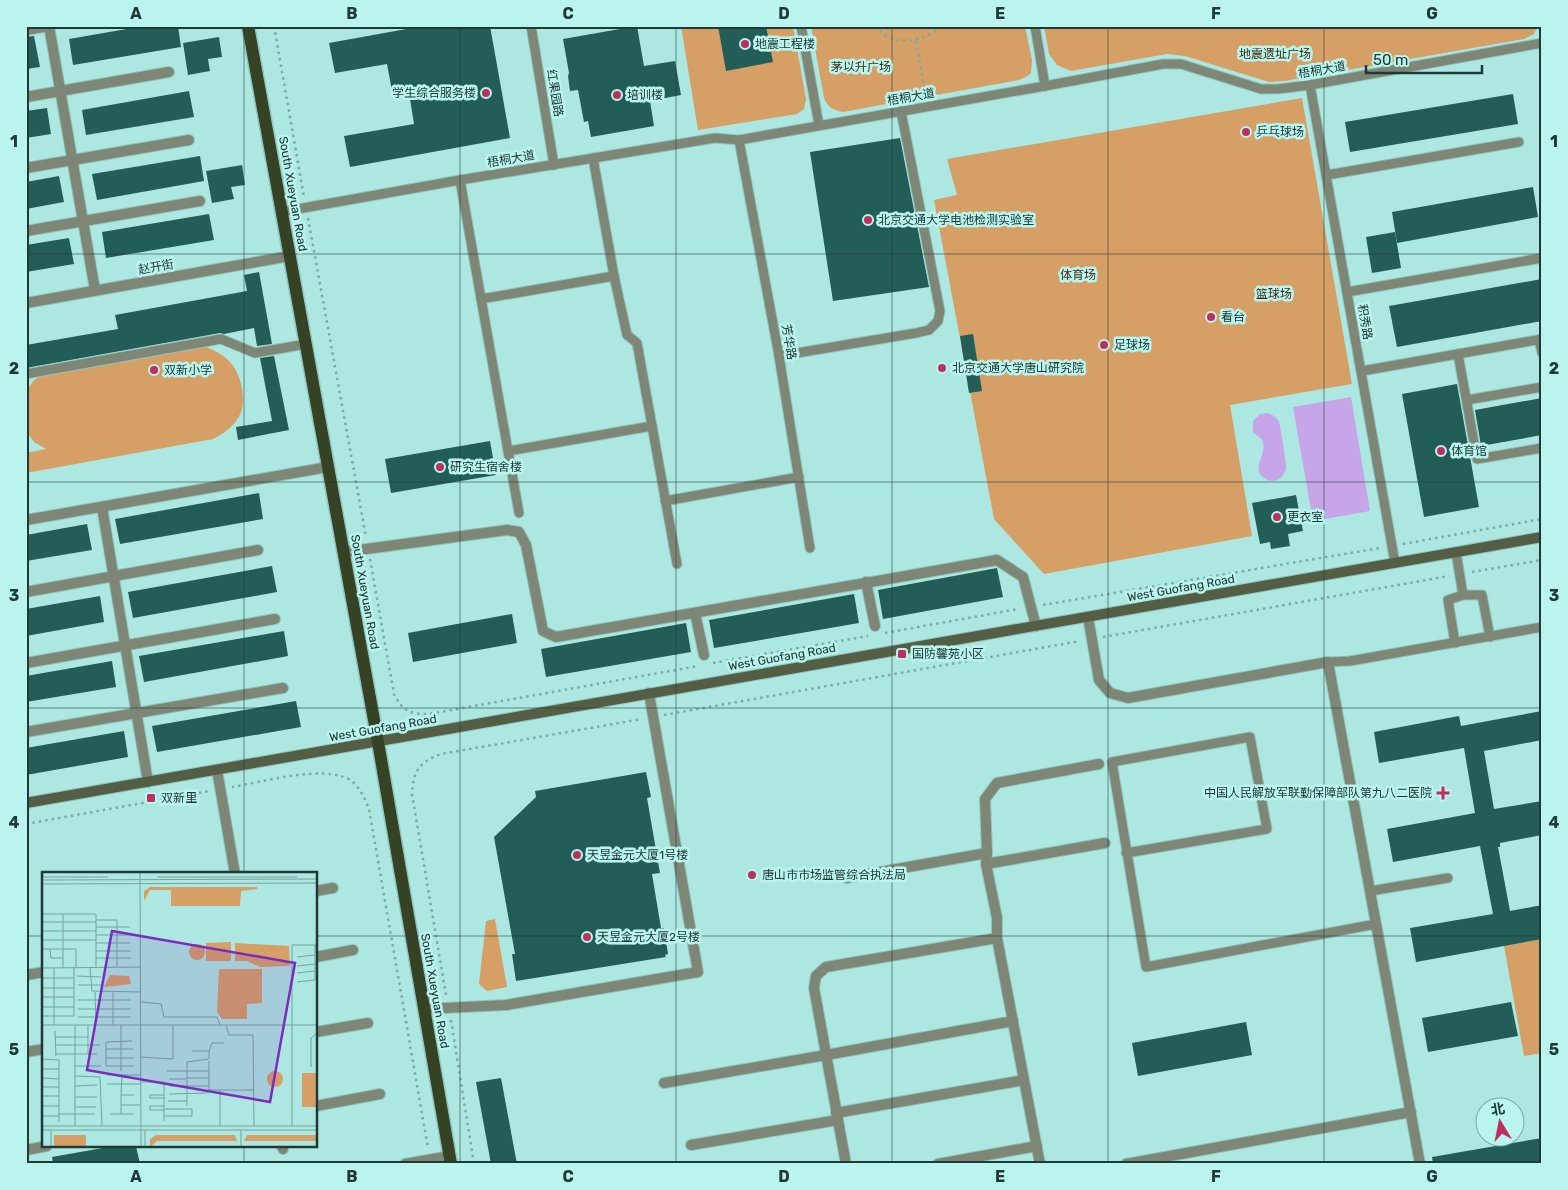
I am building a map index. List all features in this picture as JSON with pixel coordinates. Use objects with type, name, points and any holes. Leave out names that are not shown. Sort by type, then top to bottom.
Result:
[{"type":"main road","name":"South Xueyuan Road","points":[[248,26],[344,552],[451,1160]]},
{"type":"street","points":[[26,30],[49,26],[94,290]]},
{"type":"street","points":[[26,97],[169,72]]},
{"type":"street","points":[[26,168],[189,140]]},
{"type":"street","points":[[26,232],[200,201]]},
{"type":"street","name":"赵开街","points":[[26,303],[290,256]]},
{"type":"street","points":[[26,520],[328,466]]},
{"type":"street","points":[[102,506],[148,782]]},
{"type":"street","points":[[344,552],[507,530],[519,532],[526,546],[543,631],[556,637],[997,560],[1023,577],[1036,626]]},
{"type":"street","name":"West Guofang Road","points":[[26,803],[1542,537]]},
{"type":"street","points":[[26,592],[258,550]]},
{"type":"street","points":[[866,582],[875,630]]},
{"type":"street","points":[[695,613],[705,662]]},
{"type":"street","points":[[1088,617],[1099,680],[1110,693],[1128,698],[1328,662],[1420,1164]]},
{"type":"street","points":[[26,663],[275,619]]},
{"type":"street","points":[[26,732],[283,688]]},
{"type":"street","points":[[424,1009],[506,1006],[698,972],[650,693]]},
{"type":"street","points":[[1040,1164],[997,938],[997,918],[986,864],[985,799],[997,783],[1099,764]]},
{"type":"street","points":[[217,770],[235,872]]},
{"type":"street","points":[[986,864],[1105,843]]},
{"type":"street","points":[[846,878],[987,853]]},
{"type":"street","points":[[318,891],[334,888]]},
{"type":"street","points":[[846,1164],[814,988],[816,976],[826,967],[997,938]]},
{"type":"street","points":[[318,957],[353,950]]},
{"type":"street","points":[[26,975],[42,972]]},
{"type":"street","points":[[664,1083],[1013,1021]]},
{"type":"street","points":[[318,1032],[368,1023]]},
{"type":"street","points":[[26,1052],[42,1049]]},
{"type":"street","points":[[690,1145],[1024,1080]]},
{"type":"street","points":[[318,1106],[380,1094]]},
{"type":"street","points":[[1130,1163],[1411,1112]]},
{"type":"street","points":[[938,1164],[1037,1146]]},
{"type":"street","points":[[26,1150],[42,1147]]},
{"type":"street","points":[[405,1164],[430,1159],[451,1160]]},
{"type":"lane","name":"红果园路","points":[[531,26],[554,165]]},
{"type":"lane","points":[[801,26],[819,125]]},
{"type":"lane","points":[[1035,26],[1045,86]]},
{"type":"lane","name":"梧桐大道","points":[[281,212],[715,138],[739,140],[1163,64],[1181,64],[1261,89],[1278,89],[1310,85],[1542,43]]},
{"type":"lane","name":"积秀路","points":[[1310,85],[1395,564]]},
{"type":"lane","points":[[779,356],[916,333],[929,330],[938,321],[940,311],[901,111]]},
{"type":"lane","name":"芳华路","points":[[739,140],[779,356],[810,548]]},
{"type":"lane","points":[[1326,175],[1519,142]]},
{"type":"lane","points":[[593,158],[614,276],[627,335],[637,343],[677,564]]},
{"type":"lane","points":[[460,180],[518,513]]},
{"type":"lane","points":[[1347,292],[1542,258]]},
{"type":"lane","points":[[481,299],[614,276]]},
{"type":"lane","points":[[26,374],[221,339],[255,353],[306,344]]},
{"type":"lane","points":[[1362,372],[1540,340],[1542,353]]},
{"type":"lane","points":[[1458,354],[1477,459],[1542,448]]},
{"type":"lane","points":[[1466,400],[1542,386]]},
{"type":"lane","points":[[508,451],[652,426]]},
{"type":"lane","points":[[665,501],[799,477]]},
{"type":"lane","points":[[1456,552],[1463,595]]},
{"type":"lane","points":[[1455,642],[1448,600],[1463,595],[1482,595],[1490,637]]},
{"type":"lane","points":[[1328,662],[1350,661],[1542,627]]},
{"type":"lane","points":[[1126,852],[1267,829],[1250,737],[1112,762],[1126,852],[1146,967],[1376,924]]},
{"type":"lane","points":[[1370,891],[1448,878]]},
{"type":"path","points":[[274,26],[394,694],[404,710],[416,714],[429,714],[875,630]]},
{"type":"path","points":[[875,26],[889,37],[902,41],[916,41],[930,36],[941,26]]},
{"type":"path","points":[[916,41],[928,106]]},
{"type":"path","points":[[885,633],[1542,519]]},
{"type":"path","points":[[474,1164],[412,794],[412,781],[417,770],[427,760],[441,754],[1542,560]]},
{"type":"path","points":[[26,824],[315,773],[338,774],[352,781],[364,795],[369,809],[430,1159]]},
{"type":"green space","points":[[681,26],[793,26],[806,99],[804,109],[797,114],[698,130]]},
{"type":"green space","name":"茅以升广场","points":[[811,26],[1025,26],[1032,60],[1031,73],[1019,80],[843,112],[831,108],[824,98]]},
{"type":"green space","name":"地震遗址广场","points":[[1044,26],[1538,26],[1534,34],[1524,39],[1285,81],[1269,82],[1185,56],[1167,54],[1071,71],[1057,65],[1049,54]]},
{"type":"green space","name":"体育场","points":[[1302,98],[1352,384],[1230,405],[1252,536],[1044,574],[994,519],[934,200],[957,195],[947,159]]},
{"type":"green space","points":[[206,347],[230,362],[238,374],[242,389],[243,403],[239,417],[226,431],[213,439],[26,473],[26,453],[46,449],[34,442],[26,431],[26,391],[34,380],[47,372],[184,348]]},
{"type":"green space","points":[[495,919],[507,987],[487,991],[479,984],[486,921]]},
{"type":"green space","points":[[1542,939],[1542,1053],[1524,1056],[1504,946]]},
{"type":"shaded area","points":[[1351,397],[1370,511],[1313,521],[1293,407]]},
{"type":"shaded area","points":[[1268,413],[1279,421],[1286,463],[1283,475],[1274,481],[1266,479],[1259,471],[1263,445],[1261,439],[1253,432],[1253,421],[1260,414]]},
{"type":"building","points":[[144,26],[178,26],[181,47],[73,65],[69,39]]},
{"type":"building","name":"学生综合服务楼","points":[[423,26],[490,26],[510,138],[350,167],[344,136],[414,124],[409,93],[393,96],[387,64],[335,73],[329,43]]},
{"type":"building","points":[[637,26],[644,66],[675,61],[681,95],[650,101],[654,126],[591,137],[588,121],[584,122],[578,90],[570,91],[563,39]]},
{"type":"building","name":"地震工程楼","points":[[718,26],[766,26],[773,62],[726,71]]},
{"type":"building","points":[[34,36],[40,67],[26,69],[26,37]]},
{"type":"building","points":[[219,37],[222,57],[208,59],[210,71],[188,75],[183,43]]},
{"type":"building","points":[[189,91],[194,117],[86,135],[82,110]]},
{"type":"building","points":[[1513,94],[1518,124],[1350,152],[1345,122]]},
{"type":"building","points":[[47,108],[51,134],[26,138],[26,111]]},
{"type":"building","name":"北京交通大学电池检测实验室","points":[[900,138],[929,287],[833,301],[810,152]]},
{"type":"building","points":[[200,156],[204,181],[97,200],[92,174]]},
{"type":"building","points":[[242,165],[245,185],[231,187],[234,199],[212,203],[206,171]]},
{"type":"building","points":[[59,176],[64,202],[26,209],[26,182]]},
{"type":"building","points":[[1533,187],[1538,217],[1397,243],[1392,212]]},
{"type":"building","points":[[209,214],[214,240],[106,258],[102,232]]},
{"type":"building","points":[[1395,232],[1401,268],[1372,273],[1366,237]]},
{"type":"building","points":[[69,238],[74,264],[26,272],[26,245]]},
{"type":"building","points":[[259,272],[272,344],[257,346],[254,328],[26,368],[26,345],[118,329],[115,315],[247,291],[244,275]]},
{"type":"building","points":[[1542,279],[1542,321],[1397,347],[1389,306]]},
{"type":"building","points":[[973,334],[982,391],[969,393],[960,336]]},
{"type":"building","points":[[274,356],[289,430],[238,440],[236,427],[272,421],[260,358]]},
{"type":"building","name":"体育馆","points":[[1457,384],[1479,507],[1424,517],[1402,394]]},
{"type":"building","points":[[1542,398],[1542,435],[1481,446],[1475,410]]},
{"type":"building","name":"研究生宿舍楼","points":[[490,441],[496,475],[391,493],[385,459]]},
{"type":"building","points":[[259,493],[263,519],[120,544],[115,519]]},
{"type":"building","name":"更衣室","points":[[1296,495],[1303,531],[1288,534],[1290,546],[1271,549],[1270,542],[1260,544],[1252,503]]},
{"type":"building","points":[[87,524],[92,550],[26,561],[26,535]]},
{"type":"building","points":[[272,566],[277,592],[133,618],[128,592]]},
{"type":"building","points":[[997,568],[1003,597],[883,619],[878,590]]},
{"type":"building","points":[[854,594],[859,623],[714,648],[709,620]]},
{"type":"building","points":[[100,596],[104,622],[26,636],[26,609]]},
{"type":"building","points":[[512,614],[517,643],[413,662],[408,633]]},
{"type":"building","points":[[686,623],[691,652],[546,677],[541,649]]},
{"type":"building","points":[[284,631],[288,656],[144,682],[139,656]]},
{"type":"building","points":[[112,661],[116,687],[26,702],[26,676]]},
{"type":"building","points":[[296,701],[301,727],[157,752],[152,726]]},
{"type":"building","points":[[1542,711],[1542,740],[1484,751],[1494,809],[1542,801],[1542,835],[1500,843],[1500,847],[1498,847],[1510,911],[1542,905],[1542,939],[1416,962],[1410,928],[1493,914],[1480,846],[1393,862],[1387,829],[1475,813],[1464,748],[1379,763],[1374,732],[1459,716],[1461,726]]},
{"type":"building","points":[[124,731],[128,757],[26,775],[26,748]]},
{"type":"building","points":[[646,772],[651,797],[647,798],[660,873],[652,874],[661,928],[664,928],[668,954],[665,955],[666,957],[516,981],[512,954],[515,954],[494,837],[536,797],[535,791]]},
{"type":"building","points":[[1511,1002],[1518,1036],[1428,1052],[1422,1018]]},
{"type":"building","points":[[1246,1022],[1252,1055],[1138,1076],[1132,1043]]},
{"type":"building","points":[[501,1078],[517,1164],[491,1164],[476,1082]]},
{"type":"building","points":[[1542,1138],[1542,1164],[1433,1164],[1432,1157],[1484,1148],[1526,1148],[1526,1141]]},
{"type":"building","points":[[103,1148],[136,1148],[140,1164],[53,1164],[52,1157]]},
{"type":"place","name":"地震工程楼","points":[[745,44]]},
{"type":"place","name":"学生综合服务楼","points":[[486,93]]},
{"type":"place","name":"培训楼","points":[[617,95]]},
{"type":"place","name":"乒乓球场","points":[[1246,132]]},
{"type":"place","name":"北京交通大学电池检测实验室","points":[[868,220]]},
{"type":"place","name":"看台","points":[[1211,317]]},
{"type":"place","name":"足球场","points":[[1104,345]]},
{"type":"place","name":"北京交通大学唐山研究院","points":[[942,368]]},
{"type":"place","name":"双新小学","points":[[154,370]]},
{"type":"place","name":"体育馆","points":[[1441,451]]},
{"type":"place","name":"研究生宿舍楼","points":[[440,467]]},
{"type":"place","name":"更衣室","points":[[1277,517]]},
{"type":"place","name":"国防馨苑小区","points":[[902,654]]},
{"type":"place","name":"中国人民解放军联勤保障部队第九八二医院","points":[[1443,793]]},
{"type":"place","name":"双新里","points":[[151,798]]},
{"type":"place","name":"天昱金元大厦1号楼","points":[[577,855]]},
{"type":"place","name":"唐山市市场监管综合执法局","points":[[752,875]]},
{"type":"place","name":"天昱金元大厦2号楼","points":[[587,937]]},
{"type":"park label","name":"篮球场","points":[[1274,294]]}]
